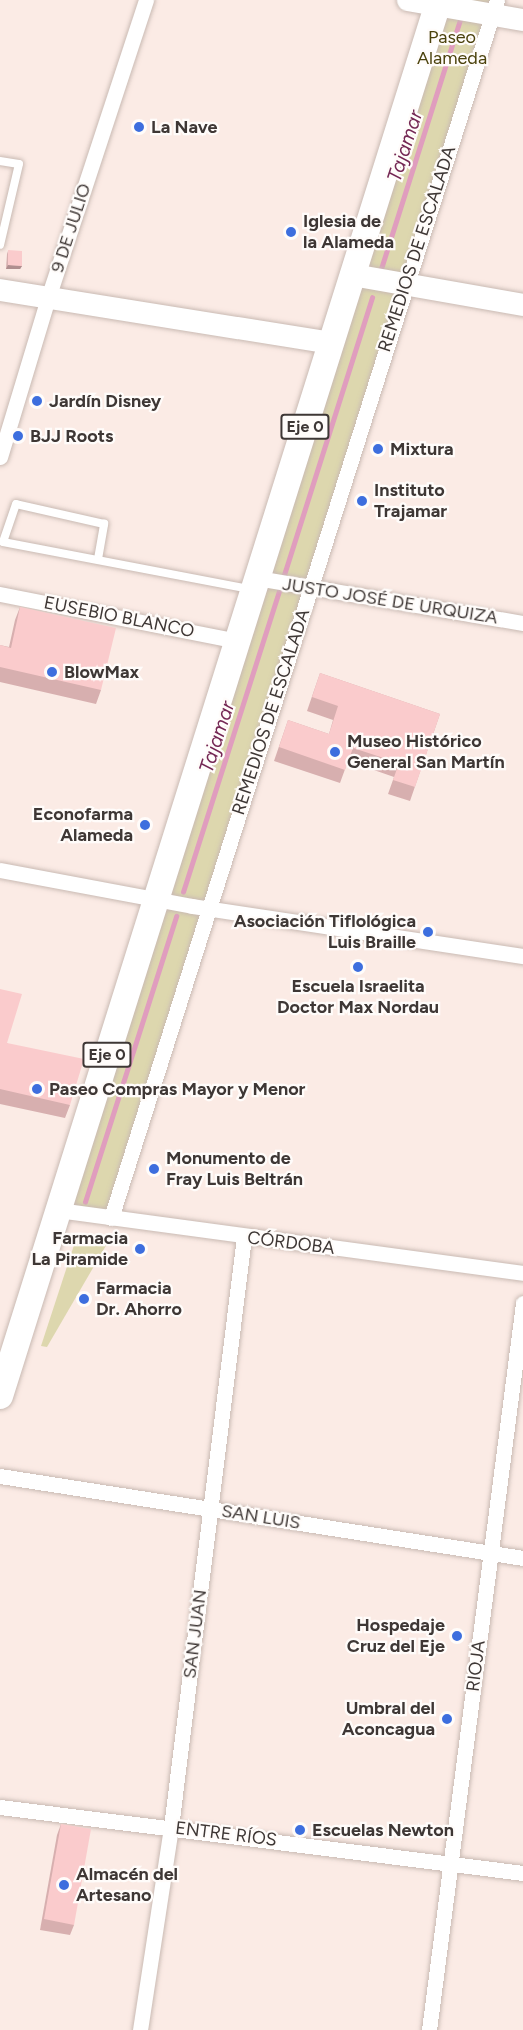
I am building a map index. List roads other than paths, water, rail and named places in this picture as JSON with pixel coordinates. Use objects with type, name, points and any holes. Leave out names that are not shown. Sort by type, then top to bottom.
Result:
[{"type":"main road","name":"Eje 0","points":[[0,1396],[6,1356],[58,1210],[438,3]]},
{"type":"street","name":"9 DE JULIO","points":[[0,457],[48,298],[146,0]]},
{"type":"street","points":[[408,0],[494,7],[523,20]]},
{"type":"street","name":"REMEDIOS DE ESCALADA","points":[[111,1218],[494,7]]},
{"type":"street","points":[[352,275],[523,305]]},
{"type":"street","points":[[0,290],[332,343]]},
{"type":"street","name":"JUSTO JOSÉ DE URQUIZA","points":[[255,584],[310,588],[523,623]]},
{"type":"street","name":"EUSEBIO BLANCO","points":[[0,594],[238,641]]},
{"type":"street","points":[[0,870],[208,909],[523,956]]},
{"type":"street","name":"CÓRDOBA","points":[[58,1210],[523,1273]]},
{"type":"street","name":"SAN JUAN","points":[[140,2030],[171,1827],[244,1237]]},
{"type":"street","name":"RIOJA","points":[[429,2030],[523,1303]]},
{"type":"street","name":"SAN LUIS","points":[[0,1476],[523,1558]]},
{"type":"street","name":"ENTRE RÍOS","points":[[0,1807],[523,1873]]},
{"type":"lane","points":[[0,161],[19,164],[0,245]]},
{"type":"lane","points":[[98,560],[104,524],[16,504],[3,542],[98,560],[255,584]]},
{"type":"waterway","name":"Tajamar","points":[[380,272],[460,20]]},
{"type":"waterway","name":"Tajamar","points":[[284,575],[372,298]]},
{"type":"waterway","name":"Tajamar","points":[[183,892],[279,591]]},
{"type":"waterway","name":"Tajamar","points":[[85,1202],[176,916]]},
{"type":"place","name":"La Nave","points":[[139,127]]},
{"type":"place","name":"Iglesia de la Alameda","points":[[291,232]]},
{"type":"place","name":"Jardín Disney","points":[[37,401]]},
{"type":"place","name":"BJJ Roots","points":[[18,436]]},
{"type":"place","name":"Mixtura","points":[[378,449]]},
{"type":"place","name":"Instituto Trajamar","points":[[362,501]]},
{"type":"place","name":"BlowMax","points":[[52,672]]},
{"type":"place","name":"Museo Histórico General San Martín","points":[[335,752]]},
{"type":"place","name":"Econofarma Alameda","points":[[145,825]]},
{"type":"place","name":"Asociación Tiflológica Luis Braille","points":[[428,932]]},
{"type":"place","name":"Escuela Israelita Doctor Max Nordau","points":[[358,967]]},
{"type":"place","name":"Paseo Compras Mayor y Menor","points":[[37,1089]]},
{"type":"place","name":"Monumento de Fray Luis Beltrán","points":[[154,1169]]},
{"type":"place","name":"Farmacia La Piramide","points":[[140,1249]]},
{"type":"place","name":"Farmacia Dr. Ahorro","points":[[84,1299]]},
{"type":"place","name":"Hospedaje Cruz del Eje","points":[[457,1636]]},
{"type":"place","name":"Umbral del Aconcagua","points":[[447,1719]]},
{"type":"place","name":"Escuelas Newton","points":[[300,1830]]},
{"type":"place","name":"Almacén del Artesano","points":[[64,1885]]},
{"type":"park label","name":"Paseo Alameda","points":[[452,48]]}]
